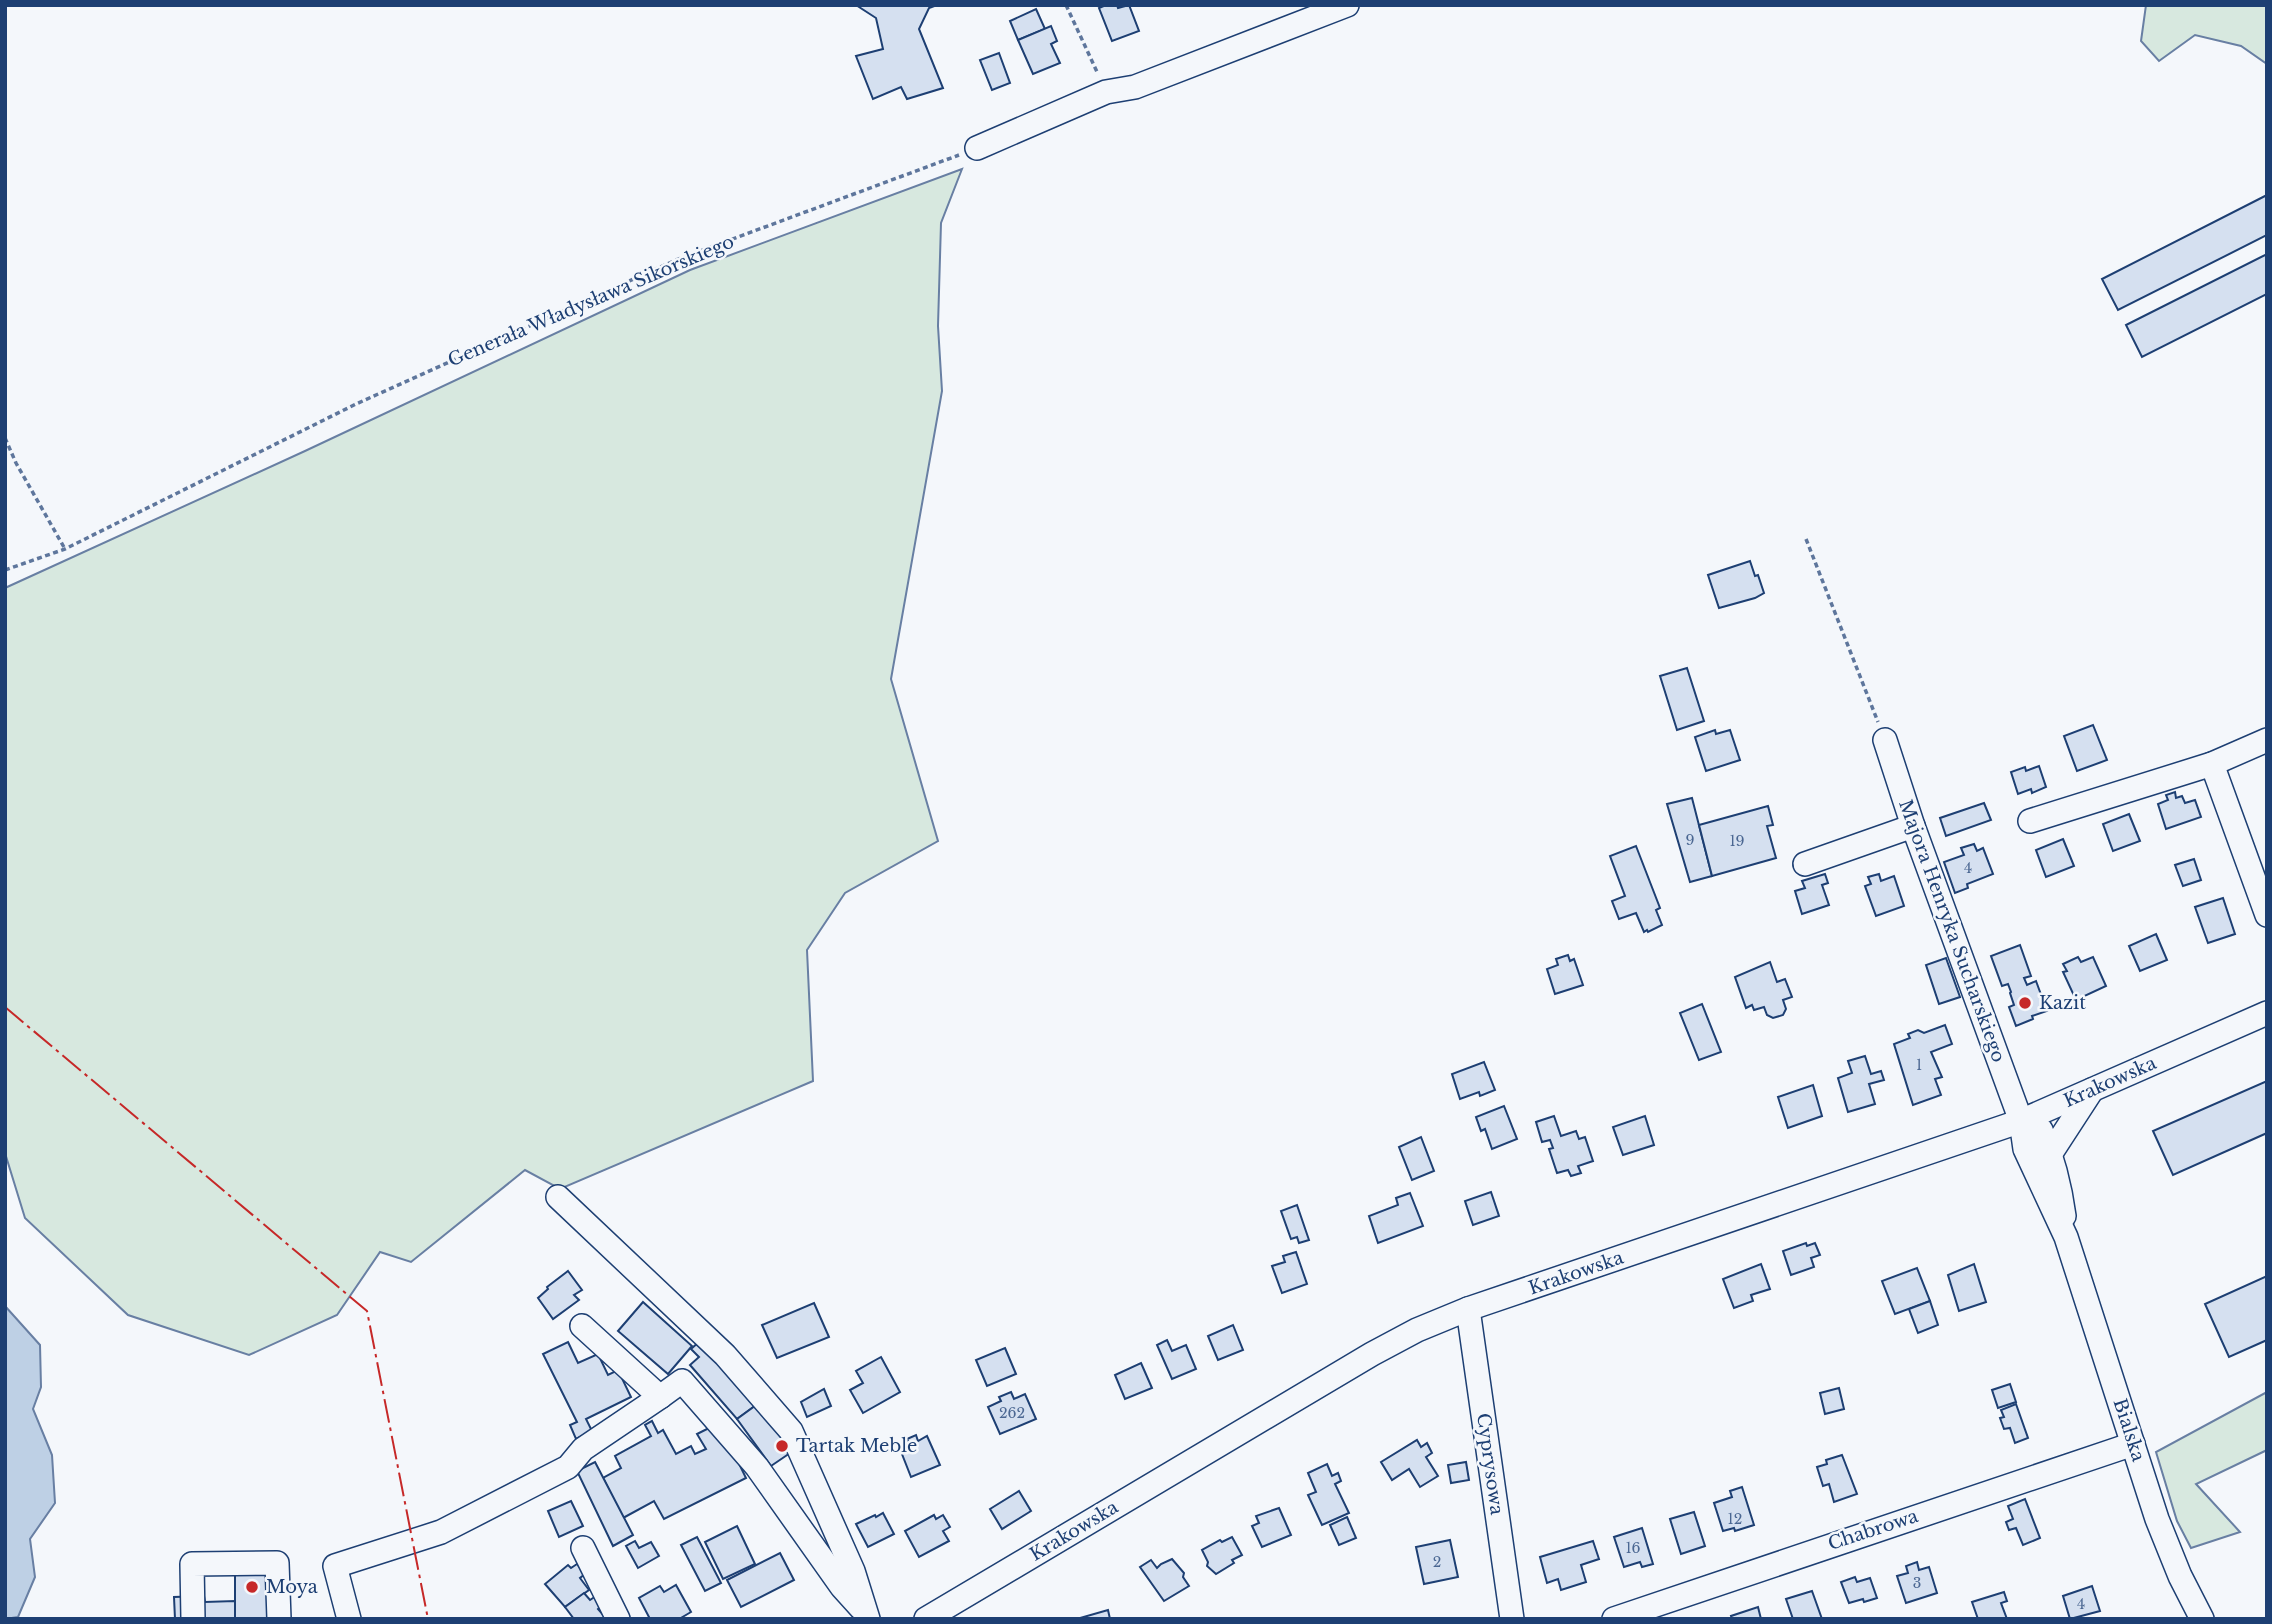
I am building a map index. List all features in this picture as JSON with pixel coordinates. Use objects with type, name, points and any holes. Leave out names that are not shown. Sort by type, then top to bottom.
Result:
[{"type":"street","points":[[977,148],[1106,92],[1135,87],[1347,5]]},
{"type":"street","name":"Majora Henryka Sucharskiego","points":[[1885,740],[1913,826],[2021,1121]]},
{"type":"street","points":[[2029,821],[2212,764],[2267,740]]},
{"type":"street","points":[[2212,764],[2267,915]]},
{"type":"street","points":[[1805,864],[1913,826]]},
{"type":"street","name":"Krakowska","points":[[926,1619],[1372,1353],[1417,1330],[1468,1309],[2021,1121],[2267,1013]]},
{"type":"street","points":[[2051,1153],[2092,1090]]},
{"type":"street","name":"Bialska","points":[[2021,1121],[2025,1149],[2066,1237],[2157,1519],[2180,1576],[2202,1619]]},
{"type":"street","name":"Bialska","points":[[2021,1121],[2041,1130],[2051,1153],[2061,1190],[2066,1237]]},
{"type":"street","name":"Bialska","points":[[1997,1129],[2025,1149]]},
{"type":"street","points":[[558,1197],[725,1355],[790,1431],[853,1571],[861,1618]]},
{"type":"street","name":"Cyprysowa","points":[[1468,1309],[1512,1619]]},
{"type":"street","points":[[582,1326],[660,1397]]},
{"type":"street","points":[[349,1619],[335,1566],[441,1532],[568,1467],[583,1449],[682,1381],[757,1467],[861,1618]]},
{"type":"street","name":"Chabrowa","points":[[1614,1619],[2133,1444]]},
{"type":"street","points":[[583,1548],[618,1619]]},
{"type":"street","points":[[193,1619],[192,1564],[276,1563],[279,1619]]},
{"type":"path","points":[[1066,5],[1106,92]]},
{"type":"path","name":"Generała Władysława Sikorskiego","points":[[5,570],[65,549],[356,404],[676,260],[977,148]]},
{"type":"path","points":[[5,438],[16,463],[65,549]]},
{"type":"path","points":[[1806,539],[1885,740]]},
{"type":"shaded area","points":[[2146,5],[2267,5],[2267,64],[2241,46],[2195,35],[2159,61],[2141,41]]},
{"type":"shaded area","points":[[962,169],[941,223],[938,326],[942,391],[891,679],[938,841],[845,893],[807,950],[813,1081],[560,1189],[525,1170],[411,1262],[380,1252],[337,1315],[249,1355],[128,1315],[25,1218],[5,1153],[5,588],[690,270]]},
{"type":"shaded area","points":[[2267,1392],[2267,1450],[2196,1484],[2240,1532],[2191,1548],[2177,1521],[2156,1452]]},
{"type":"water","points":[[5,1306],[40,1345],[41,1387],[33,1409],[52,1455],[55,1503],[30,1539],[35,1577],[18,1617],[5,1619]]},
{"type":"building","points":[[856,5],[937,5],[929,8],[919,29],[943,88],[907,99],[901,87],[873,99],[856,56],[883,49],[876,18]]},
{"type":"building","points":[[1117,5],[1118,8],[1129,5],[1139,31],[1112,41],[1099,8]]},
{"type":"building","points":[[1036,9],[1045,29],[1018,40],[1010,21]]},
{"type":"building","points":[[1051,26],[1057,41],[1051,44],[1060,63],[1033,74],[1018,40]]},
{"type":"building","points":[[999,53],[1010,83],[992,90],[980,60]]},
{"type":"building","points":[[2267,195],[2267,235],[2118,310],[2102,279]]},
{"type":"building","points":[[2267,254],[2267,294],[2142,357],[2126,325]]},
{"type":"building","points":[[1750,561],[1764,593],[1719,608],[1708,575]]},
{"type":"building","points":[[1687,668],[1704,721],[1677,730],[1660,676]]},
{"type":"building","points":[[2093,725],[2107,760],[2077,771],[2064,736]]},
{"type":"building","points":[[1715,730],[1716,734],[1730,730],[1740,760],[1706,771],[1695,737]]},
{"type":"building","points":[[2039,766],[2046,787],[2032,793],[2031,789],[2018,794],[2011,772],[2025,767],[2026,771]]},
{"type":"building","points":[[2175,792],[2176,798],[2182,796],[2185,803],[2195,800],[2201,817],[2166,829],[2158,804],[2168,800],[2166,795]]},
{"type":"building","points":[[1692,798],[1712,876],[1690,882],[1667,804]]},
{"type":"building","points":[[1984,803],[1991,820],[1946,836],[1940,818]]},
{"type":"building","points":[[1768,806],[1773,825],[1767,826],[1776,858],[1712,876],[1699,825]]},
{"type":"building","points":[[2129,814],[2140,841],[2113,851],[2103,824]]},
{"type":"building","points":[[2063,839],[2074,866],[2046,877],[2036,850]]},
{"type":"building","points":[[1974,844],[1977,851],[1983,848],[1993,874],[1967,884],[1968,888],[1955,893],[1944,862],[1964,855],[1961,848]]},
{"type":"building","points":[[1636,846],[1660,908],[1656,910],[1662,925],[1648,932],[1644,932],[1636,913],[1619,919],[1612,901],[1625,896],[1610,856]]},
{"type":"building","points":[[2194,859],[2201,880],[2183,886],[2175,865]]},
{"type":"building","points":[[1825,874],[1828,883],[1822,885],[1829,905],[1802,914],[1795,891],[1805,888],[1802,881]]},
{"type":"building","points":[[1879,874],[1881,881],[1894,876],[1904,906],[1876,916],[1865,886],[1871,884],[1868,877]]},
{"type":"building","points":[[2223,898],[2235,934],[2208,943],[2195,907]]},
{"type":"building","points":[[2156,934],[2167,960],[2140,971],[2129,946]]},
{"type":"building","points":[[2020,945],[2031,976],[2024,978],[2027,985],[2036,981],[2047,1011],[2016,1026],[2009,1007],[2014,1005],[2011,992],[2008,984],[2002,986],[1991,956]]},
{"type":"building","points":[[1568,955],[1570,961],[1574,959],[1583,985],[1555,994],[1547,969],[1558,965],[1556,959]]},
{"type":"building","points":[[2078,957],[2081,962],[2093,957],[2106,986],[2076,1000],[2063,972],[2067,971],[2063,964]]},
{"type":"building","points":[[1946,958],[1960,997],[1939,1004],[1926,965]]},
{"type":"building","points":[[1770,962],[1777,982],[1785,979],[1792,997],[1783,1000],[1786,1009],[1783,1015],[1773,1018],[1767,1015],[1764,1007],[1754,1010],[1752,1005],[1746,1008],[1735,977]]},
{"type":"building","points":[[1702,1004],[1721,1052],[1699,1060],[1680,1013]]},
{"type":"building","points":[[1945,1025],[1952,1044],[1931,1052],[1942,1077],[1935,1079],[1941,1095],[1913,1105],[1894,1044],[1910,1038],[1908,1034],[1918,1030],[1924,1033]]},
{"type":"building","points":[[1865,1056],[1871,1074],[1881,1071],[1884,1080],[1869,1084],[1875,1104],[1848,1112],[1838,1078],[1852,1073],[1848,1061]]},
{"type":"building","points":[[1484,1062],[1495,1090],[1460,1099],[1452,1074]]},
{"type":"building","points":[[2267,1081],[2267,1133],[2173,1175],[2153,1131]]},
{"type":"building","points":[[1813,1085],[1822,1116],[1788,1128],[1778,1097]]},
{"type":"building","points":[[1504,1106],[1517,1139],[1492,1149],[1485,1129],[1481,1131],[1476,1117]]},
{"type":"building","points":[[1554,1116],[1561,1136],[1576,1131],[1579,1139],[1585,1137],[1593,1161],[1578,1166],[1581,1173],[1571,1176],[1568,1170],[1557,1173],[1549,1149],[1553,1148],[1550,1140],[1542,1142],[1536,1122]]},
{"type":"building","points":[[1645,1116],[1654,1145],[1623,1155],[1613,1127]]},
{"type":"building","points":[[1421,1137],[1434,1171],[1412,1180],[1399,1147]]},
{"type":"building","points":[[1491,1192],[1499,1216],[1473,1225],[1465,1201]]},
{"type":"building","points":[[1410,1193],[1423,1226],[1378,1243],[1369,1216],[1398,1205],[1396,1198]]},
{"type":"building","points":[[1297,1205],[1309,1240],[1299,1243],[1297,1237],[1291,1239],[1281,1211]]},
{"type":"building","points":[[1806,1243],[1807,1246],[1815,1243],[1820,1255],[1811,1258],[1814,1267],[1791,1275],[1783,1251]]},
{"type":"building","points":[[1296,1252],[1307,1284],[1282,1293],[1272,1266],[1285,1262],[1283,1256]]},
{"type":"building","points":[[1761,1264],[1770,1289],[1751,1295],[1753,1301],[1734,1308],[1723,1279]]},
{"type":"building","points":[[1974,1264],[1986,1302],[1959,1311],[1948,1275]]},
{"type":"building","points":[[1917,1268],[1930,1301],[1895,1314],[1882,1281]]},
{"type":"building","points":[[568,1271],[582,1290],[574,1295],[579,1300],[553,1319],[538,1298],[547,1287]]},
{"type":"building","points":[[2267,1276],[2267,1340],[2229,1357],[2205,1304]]},
{"type":"building","points":[[1930,1301],[1938,1325],[1918,1333],[1909,1309]]},
{"type":"building","points":[[643,1302],[692,1346],[668,1374],[618,1331]]},
{"type":"building","points":[[814,1303],[829,1337],[777,1358],[762,1325]]},
{"type":"building","points":[[1233,1325],[1243,1350],[1218,1360],[1208,1336]]},
{"type":"building","points":[[1167,1340],[1172,1351],[1186,1345],[1196,1369],[1172,1379],[1157,1345]]},
{"type":"building","points":[[700,1341],[759,1403],[737,1419],[690,1365],[699,1357],[691,1349]]},
{"type":"building","points":[[568,1342],[578,1363],[598,1354],[608,1375],[618,1370],[631,1397],[586,1419],[592,1431],[576,1439],[570,1425],[577,1422],[543,1354]]},
{"type":"building","points":[[1005,1348],[1016,1374],[987,1386],[976,1360]]},
{"type":"building","points":[[881,1357],[900,1392],[863,1413],[850,1390],[863,1383],[856,1371]]},
{"type":"building","points":[[1141,1363],[1152,1388],[1125,1399],[1115,1375]]},
{"type":"building","points":[[2010,1384],[2016,1402],[1998,1408],[1992,1390]]},
{"type":"building","points":[[1839,1388],[1844,1409],[1825,1414],[1820,1393]]},
{"type":"building","points":[[824,1389],[831,1406],[807,1417],[801,1402]]},
{"type":"building","points":[[1011,1392],[1014,1399],[1025,1394],[1036,1419],[1000,1434],[988,1407],[1001,1401],[999,1397]]},
{"type":"building","points":[[759,1403],[793,1451],[771,1466],[737,1419]]},
{"type":"building","points":[[2016,1404],[2028,1438],[2015,1443],[2010,1428],[2004,1429],[2000,1418],[2004,1417],[2001,1410]]},
{"type":"building","points":[[652,1421],[658,1433],[663,1430],[676,1454],[691,1446],[695,1454],[706,1449],[697,1434],[713,1426],[727,1439],[746,1478],[664,1519],[654,1501],[623,1518],[603,1478],[621,1468],[615,1456],[651,1436],[645,1425]]},
{"type":"building","points":[[916,1435],[918,1441],[927,1436],[940,1465],[911,1477],[900,1449],[910,1444],[907,1439]]},
{"type":"building","points":[[1417,1440],[1421,1447],[1427,1443],[1432,1453],[1426,1457],[1438,1476],[1420,1487],[1409,1469],[1392,1480],[1381,1462]]},
{"type":"building","points":[[1842,1455],[1857,1494],[1834,1502],[1829,1484],[1823,1486],[1817,1467],[1827,1464],[1826,1460]]},
{"type":"building","points":[[595,1462],[633,1535],[613,1546],[577,1471]]},
{"type":"building","points":[[1466,1462],[1469,1480],[1451,1483],[1448,1465]]},
{"type":"building","points":[[1327,1464],[1332,1476],[1338,1473],[1341,1481],[1335,1484],[1349,1513],[1322,1525],[1308,1495],[1316,1492],[1308,1473]]},
{"type":"building","points":[[1742,1487],[1754,1525],[1735,1531],[1734,1528],[1723,1531],[1714,1503],[1732,1497],[1730,1491]]},
{"type":"building","points":[[1019,1491],[1031,1511],[1002,1529],[990,1509]]},
{"type":"building","points":[[2025,1499],[2040,1538],[2023,1545],[2016,1528],[2009,1530],[2006,1522],[2013,1519],[2008,1506]]},
{"type":"building","points":[[571,1501],[583,1526],[559,1537],[548,1511]]},
{"type":"building","points":[[1279,1508],[1291,1535],[1262,1547],[1252,1526],[1259,1523],[1256,1516]]},
{"type":"building","points":[[1694,1512],[1705,1546],[1681,1554],[1670,1519]]},
{"type":"building","points":[[883,1513],[894,1534],[868,1547],[856,1524]]},
{"type":"building","points":[[934,1515],[936,1519],[943,1515],[950,1527],[943,1531],[949,1541],[919,1557],[905,1531]]},
{"type":"building","points":[[1347,1517],[1356,1538],[1339,1545],[1330,1525]]},
{"type":"building","points":[[737,1526],[755,1564],[723,1579],[705,1542]]},
{"type":"building","points":[[1642,1528],[1653,1564],[1642,1567],[1640,1562],[1624,1567],[1614,1537]]},
{"type":"building","points":[[697,1537],[721,1583],[705,1591],[681,1545]]},
{"type":"building","points":[[1232,1537],[1242,1555],[1216,1574],[1207,1566],[1208,1562],[1202,1550]]},
{"type":"building","points":[[1450,1540],[1458,1577],[1424,1584],[1416,1547]]},
{"type":"building","points":[[635,1541],[639,1548],[651,1542],[659,1556],[638,1568],[626,1546]]},
{"type":"building","points":[[1593,1541],[1599,1559],[1581,1565],[1586,1582],[1561,1590],[1558,1579],[1547,1583],[1540,1557]]},
{"type":"building","points":[[780,1553],[794,1580],[741,1607],[727,1580]]},
{"type":"building","points":[[1172,1559],[1184,1573],[1183,1577],[1189,1586],[1164,1601],[1140,1567],[1151,1560],[1157,1568]]},
{"type":"building","points":[[1917,1562],[1919,1570],[1929,1567],[1937,1593],[1906,1603],[1897,1576],[1908,1573],[1906,1566]]},
{"type":"building","points":[[577,1564],[585,1574],[580,1578],[589,1590],[565,1607],[545,1584],[568,1565],[571,1568]]},
{"type":"building","name":"Moya","points":[[235,1574],[270,1574],[270,1619],[235,1619]]},
{"type":"building","points":[[1855,1577],[1857,1582],[1870,1578],[1877,1598],[1849,1603],[1841,1582]]},
{"type":"building","points":[[676,1585],[691,1612],[679,1619],[650,1619],[639,1598],[660,1586],[664,1592]]},
{"type":"building","points":[[2092,1586],[2100,1611],[2070,1619],[2063,1596]]},
{"type":"building","points":[[1812,1591],[1822,1619],[1793,1619],[1786,1599]]},
{"type":"building","points":[[2004,1592],[2007,1601],[2001,1603],[2007,1619],[1978,1619],[1972,1602]]},
{"type":"building","points":[[584,1593],[590,1600],[596,1596],[603,1604],[598,1609],[606,1618],[574,1619],[565,1607]]},
{"type":"building","points":[[204,1596],[205,1602],[235,1601],[235,1619],[175,1619],[174,1597]]},
{"type":"building","points":[[1758,1607],[1761,1619],[1732,1619],[1731,1616]]},
{"type":"building","points":[[1108,1610],[1110,1619],[1080,1619],[1080,1618]]},
{"type":"power","points":[[5,1007],[367,1311],[428,1619]]},
{"type":"place","name":"Kazit","points":[[2025,1003]]},
{"type":"place","name":"Tartak Meble","points":[[782,1446]]},
{"type":"place","name":"Moya","points":[[252,1587]]}]
